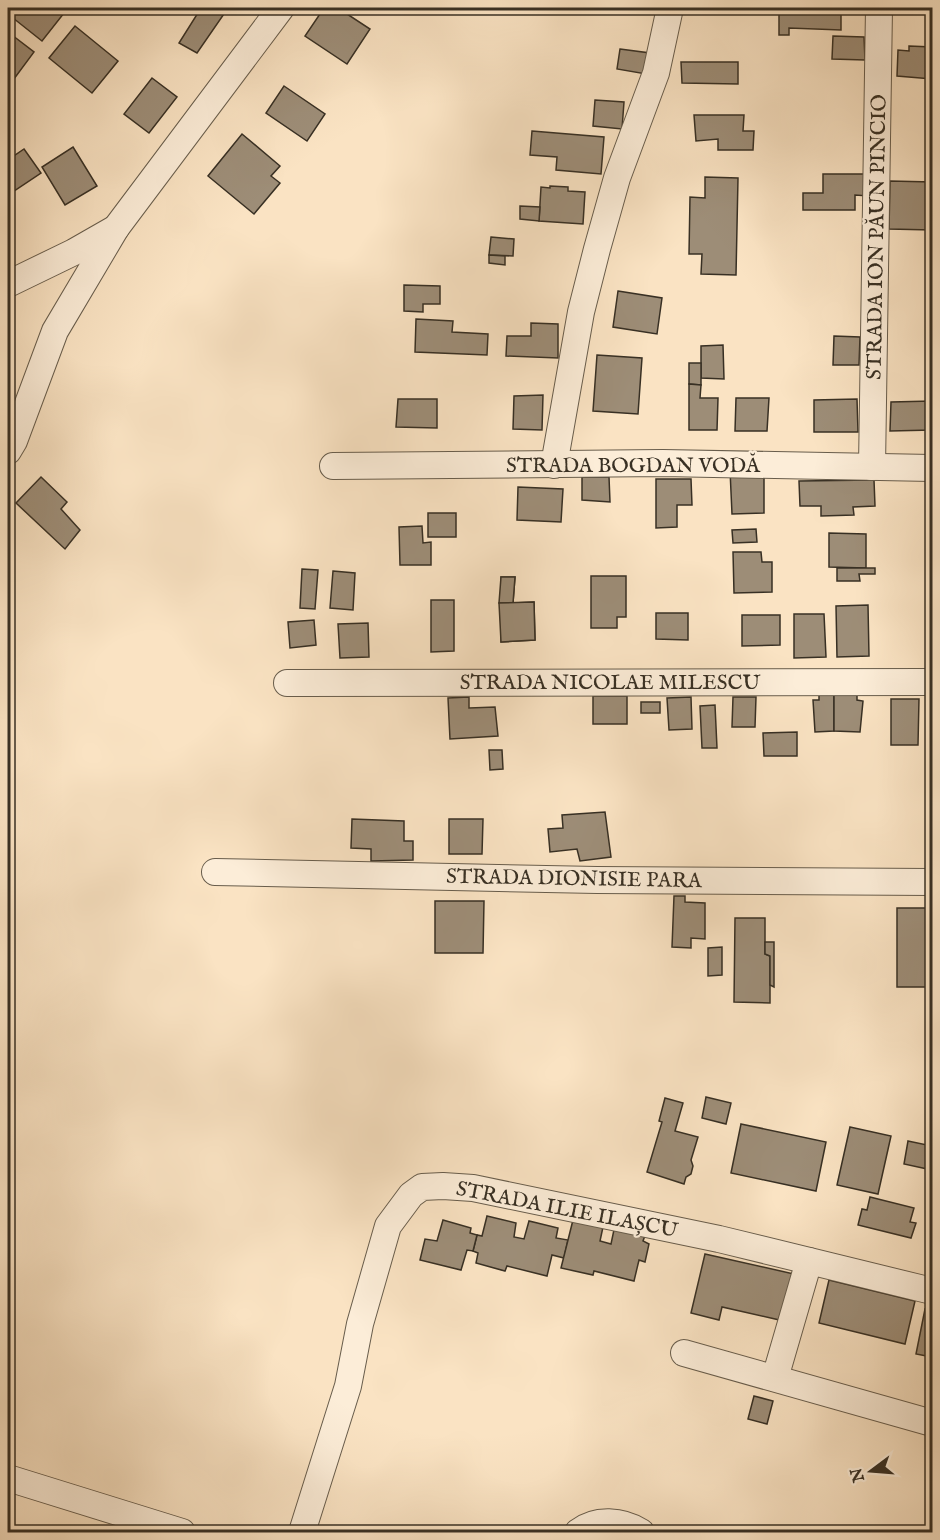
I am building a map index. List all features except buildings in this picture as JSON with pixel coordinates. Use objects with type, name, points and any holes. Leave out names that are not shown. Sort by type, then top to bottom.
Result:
[{"type":"street","points":[[8,450],[14,441],[56,331],[116,228],[282,8]]},
{"type":"street","points":[[554,465],[581,312],[623,158],[656,73],[670,8]]},
{"type":"street","name":"STRADA ION PĂUN PINCIO","points":[[872,467],[879,8]]},
{"type":"street","points":[[8,284],[74,252],[116,228]]},
{"type":"street","name":"STRADA BOGDAN VODĂ","points":[[333,466],[663,463],[933,468]]},
{"type":"street","name":"STRADA NICOLAE MILESCU","points":[[287,682],[933,682]]},
{"type":"street","name":"STRADA DIONISIE PARA","points":[[215,872],[597,880],[933,882]]},
{"type":"street","name":"STRADA ILIE ILAȘCU","points":[[302,1533],[348,1386],[360,1324],[388,1226],[411,1195],[422,1187],[473,1188],[719,1239],[933,1291]]},
{"type":"street","points":[[776,1378],[809,1261]]},
{"type":"street","points":[[684,1353],[933,1423]]},
{"type":"street","points":[[8,1478],[182,1533]]},
{"type":"street","points":[[578,1533],[586,1527],[606,1521],[634,1528],[640,1533]]}]
